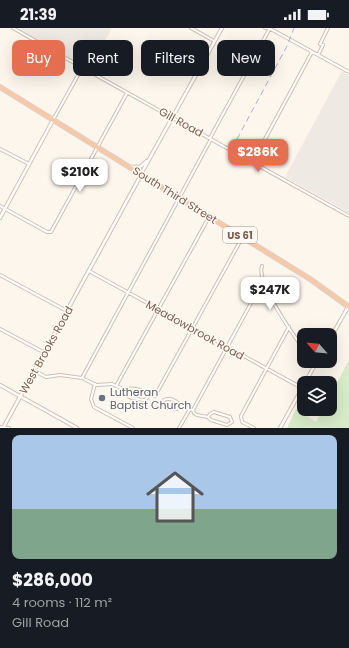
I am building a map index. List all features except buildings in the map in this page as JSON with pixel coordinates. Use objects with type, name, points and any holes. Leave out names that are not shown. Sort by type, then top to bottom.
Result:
[{"type":"highway","name":"South Third Street","points":[[0,87],[310,279],[349,306]]},
{"type":"main road","name":"West Brooks Road","points":[[2,427],[45,353],[141,174],[222,28]]},
{"type":"main road","points":[[0,218],[53,120]]},
{"type":"main road","points":[[130,167],[135,168],[143,166],[150,158]]},
{"type":"main road","points":[[336,328],[349,306]]},
{"type":"main road","points":[[0,385],[77,428]]},
{"type":"main road","points":[[280,428],[297,398]]},
{"type":"street","name":"Gill Road","points":[[13,28],[73,62]]},
{"type":"street","points":[[191,28],[214,41]]},
{"type":"street","points":[[265,28],[269,28],[349,72]]},
{"type":"street","points":[[82,378],[180,198],[269,28]]},
{"type":"street","points":[[318,55],[323,46],[320,44],[328,28]]},
{"type":"street","points":[[251,161],[257,154],[312,52]]},
{"type":"street","points":[[53,120],[78,76]]},
{"type":"street","name":"Gill Road","points":[[98,76],[349,216]]},
{"type":"street","points":[[0,206],[47,232],[51,232],[127,92]]},
{"type":"street","points":[[0,149],[29,164]]},
{"type":"street","points":[[116,386],[209,216]]},
{"type":"street","points":[[155,396],[242,237]]},
{"type":"street","points":[[262,266],[261,274],[263,281],[276,308],[297,339]]},
{"type":"street","name":"Meadowbrook Road","points":[[89,271],[266,369],[297,382]]},
{"type":"street","points":[[0,275],[67,312]]},
{"type":"street","points":[[193,410],[263,281]]},
{"type":"street","points":[[254,428],[242,422],[241,416],[289,327]]},
{"type":"street","points":[[0,329],[45,353]]},
{"type":"street","points":[[35,371],[46,377],[60,375],[82,378],[95,384],[116,386],[124,390],[129,388],[145,392],[148,397],[146,400],[143,400],[127,396],[125,395],[124,390]]},
{"type":"street","points":[[95,384],[91,399],[94,407],[133,428]]},
{"type":"street","points":[[180,406],[177,402],[168,399],[164,400],[163,402],[164,406],[174,410],[180,406],[185,406],[193,410],[197,416],[208,417],[210,420],[227,425],[232,422],[231,417],[214,412],[208,417]]},
{"type":"street","points":[[179,428],[190,409]]},
{"type":"street","points":[[2,427],[9,428]]},
{"type":"shaded area","points":[[20,28],[112,28],[105,40],[73,40],[73,61],[65,56],[65,40],[36,40],[19,30]]},
{"type":"shaded area","points":[[342,71],[349,75],[349,213],[285,177]]},
{"type":"green space","points":[[349,360],[349,428],[287,428],[296,409],[297,416],[307,416],[316,422],[319,416],[337,416],[337,383]]},
{"type":"railway","points":[[237,139],[287,46],[294,28]]},
{"type":"place","name":"Lutheran Baptist Church","points":[[102,398]]}]
